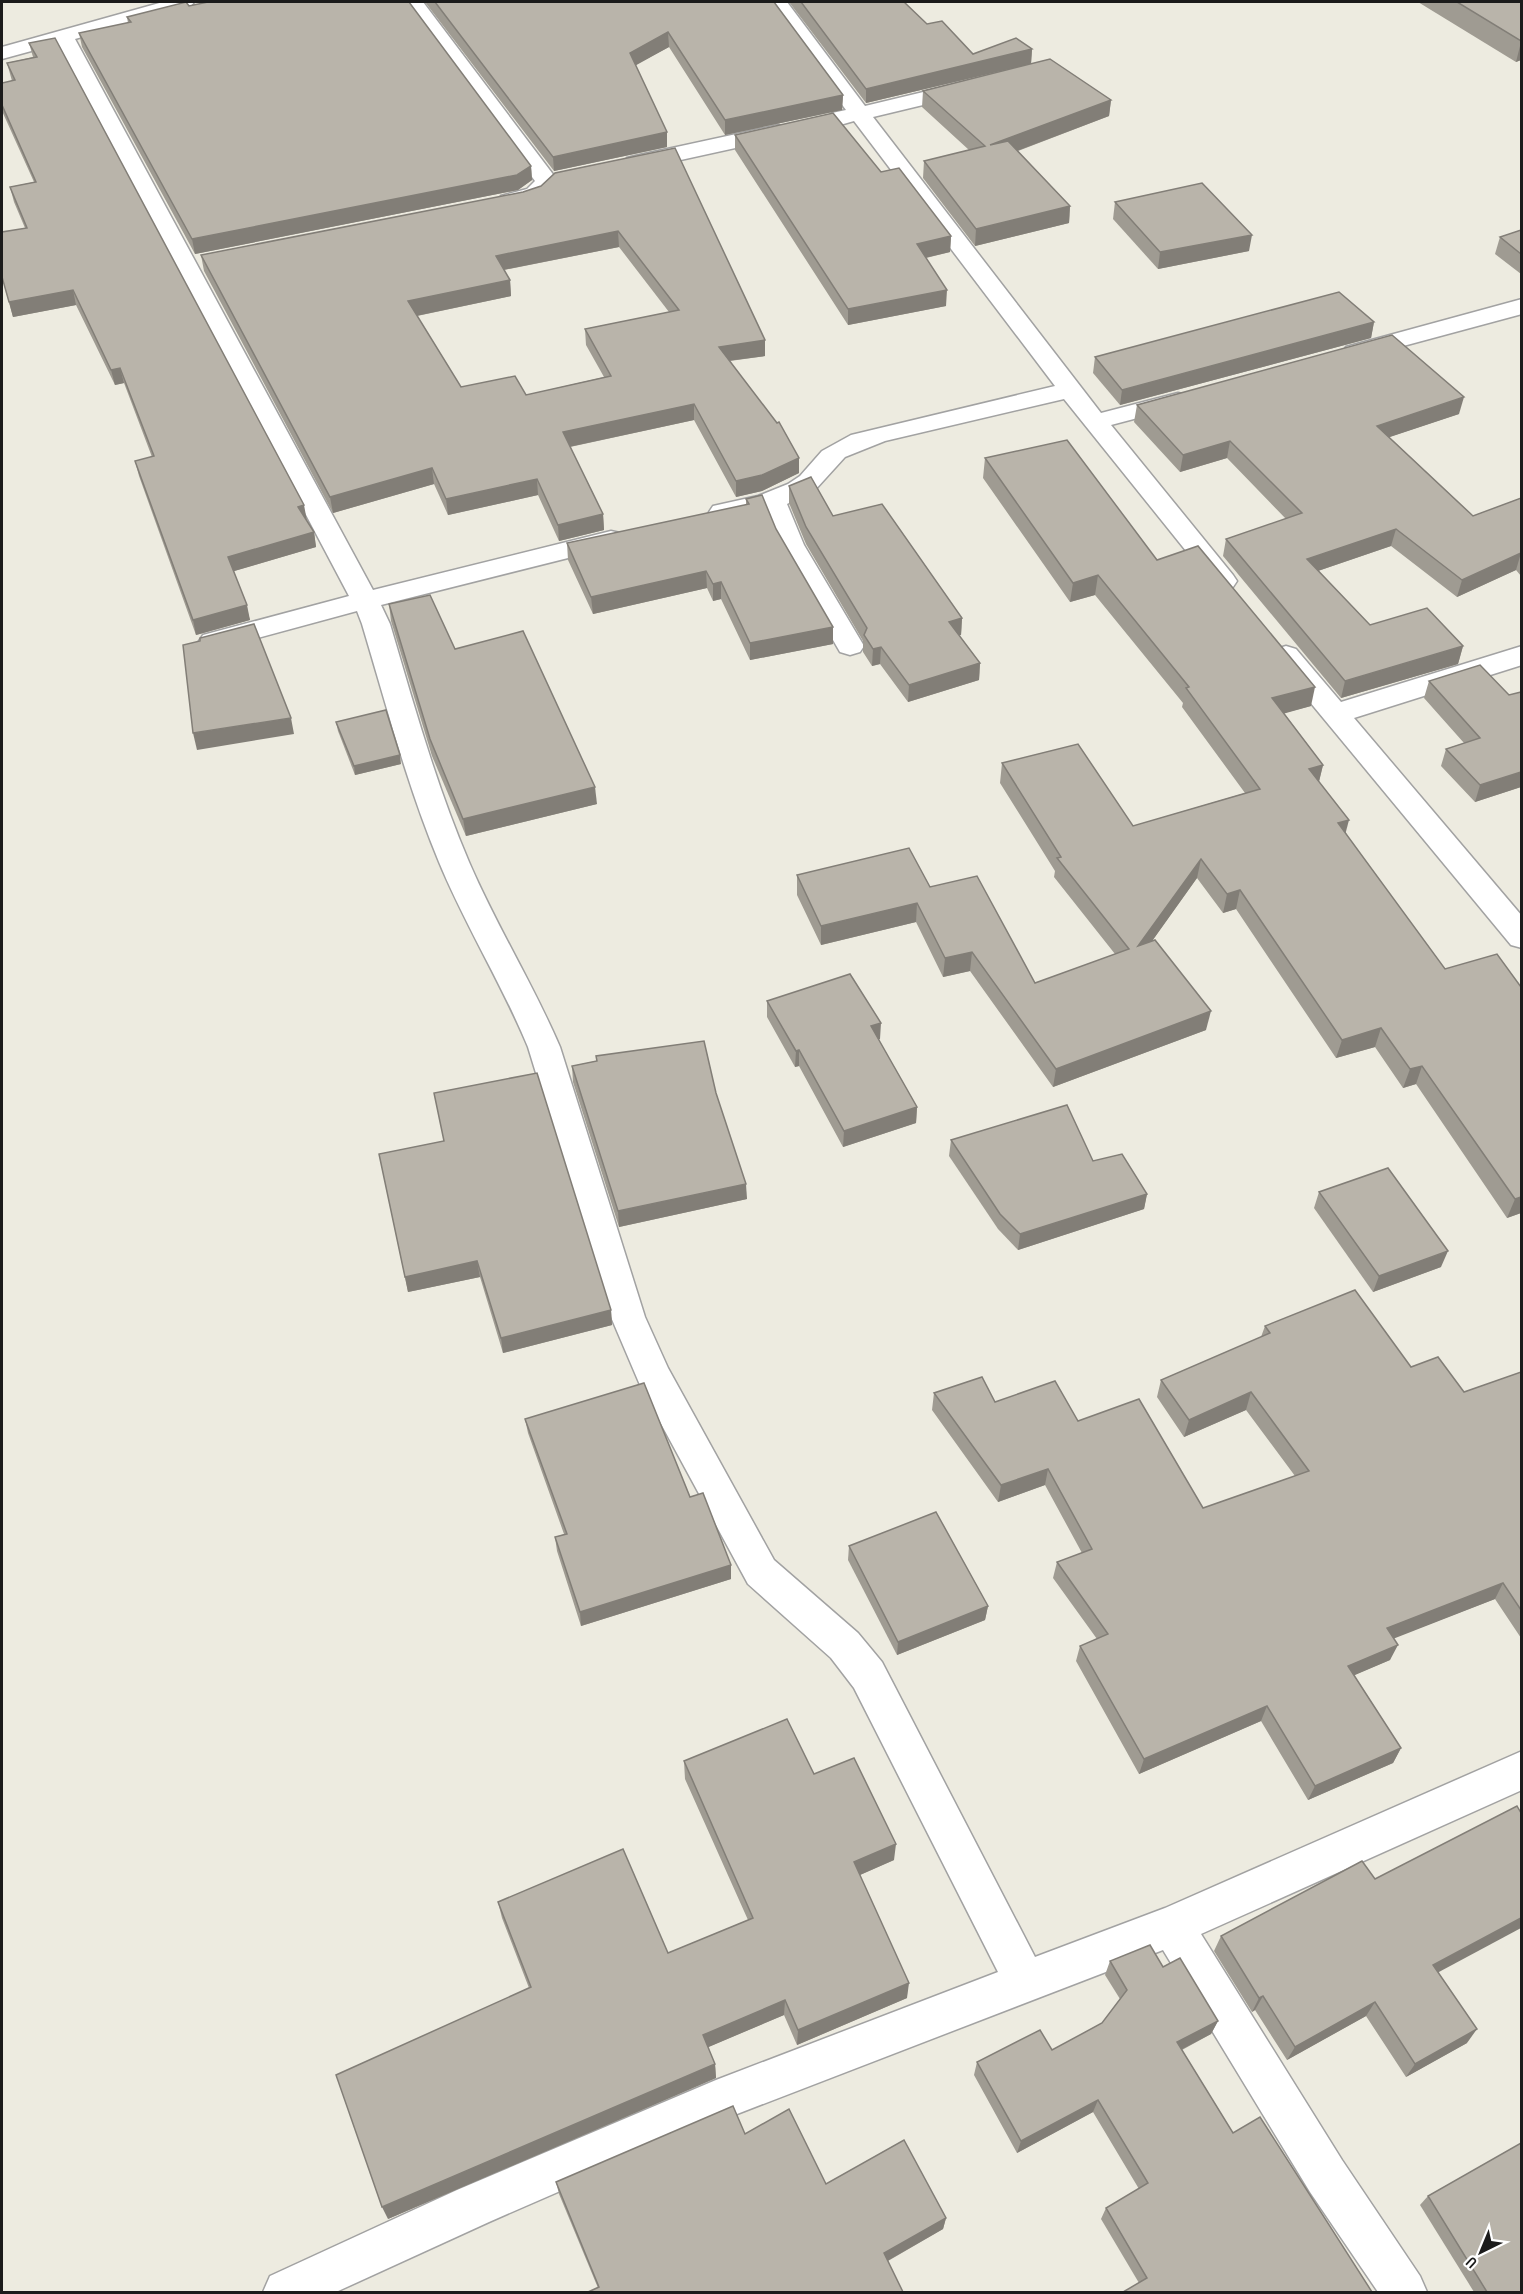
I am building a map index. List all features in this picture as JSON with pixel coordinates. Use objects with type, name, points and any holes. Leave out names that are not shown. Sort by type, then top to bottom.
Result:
[{"type":"street","points":[[2,53],[184,2]]},
{"type":"street","points":[[412,2],[547,182]]},
{"type":"street","points":[[777,2],[1070,390],[1237,595]]},
{"type":"street","points":[[64,37],[198,263],[279,443],[376,624],[425,790],[455,865],[532,1018],[544,1047],[628,1317],[653,1374],[761,1572],[843,1643],[857,1657],[868,1674],[1025,1981]]},
{"type":"street","points":[[825,122],[984,83]]},
{"type":"street","points":[[616,167],[802,127]]},
{"type":"street","points":[[489,205],[535,194],[547,182],[570,177]]},
{"type":"street","points":[[1335,357],[1521,306]]},
{"type":"street","points":[[702,517],[772,499],[808,483],[832,455],[849,444],[878,435],[1070,390]]},
{"type":"street","points":[[1095,422],[1198,394]]},
{"type":"street","points":[[772,499],[791,545],[850,646]]},
{"type":"street","points":[[204,644],[365,600],[632,534]]},
{"type":"street","points":[[1275,641],[1521,937]]},
{"type":"street","points":[[1335,714],[1521,655]]},
{"type":"street","points":[[286,2292],[473,2206],[731,2095],[1172,1926],[1521,1770]]},
{"type":"street","points":[[1172,1926],[1320,2166],[1404,2292]]},
{"type":"building","points":[[186,2],[189,6],[208,2],[409,2],[531,166],[517,175],[192,239],[79,33],[131,22],[127,17]]},
{"type":"building","points":[[435,2],[774,2],[843,95],[725,120],[668,32],[630,53],[667,132],[553,157]]},
{"type":"building","points":[[801,2],[904,2],[927,24],[942,21],[973,54],[1016,38],[1032,49],[866,89]]},
{"type":"building","points":[[1457,2],[1521,2],[1521,41]]},
{"type":"building","points":[[55,38],[304,505],[298,507],[314,532],[228,557],[247,605],[193,620],[135,461],[154,456],[120,368],[111,370],[73,290],[9,302],[2,277],[2,232],[27,228],[10,187],[36,182],[2,105],[2,83],[15,80],[7,63],[37,57],[29,43]]},
{"type":"building","points":[[1050,59],[1111,100],[990,145],[1008,141],[1070,206],[976,229],[924,161],[985,146],[923,91]]},
{"type":"building","points":[[833,113],[881,172],[899,168],[951,236],[917,244],[947,290],[848,309],[735,135]]},
{"type":"building","points":[[675,148],[765,340],[719,347],[777,423],[779,422],[799,458],[762,475],[736,481],[694,404],[563,432],[603,514],[558,525],[537,479],[446,499],[432,468],[330,497],[201,255],[523,192],[541,186],[555,173]],"holes":[[[618,231],[679,310],[585,329],[611,376],[526,395],[515,376],[461,387],[408,301],[510,280],[496,256]]]},
{"type":"building","points":[[1202,183],[1252,235],[1160,252],[1115,202]]},
{"type":"building","points":[[1521,230],[1521,254],[1500,237]]},
{"type":"building","points":[[1339,292],[1374,322],[1122,390],[1095,357]]},
{"type":"building","points":[[1392,335],[1464,397],[1377,426],[1473,516],[1521,498],[1521,553],[1462,580],[1396,529],[1307,559],[1370,625],[1427,608],[1463,646],[1345,681],[1226,539],[1302,513],[1230,441],[1183,455],[1137,405]]},
{"type":"building","points":[[1067,440],[1157,560],[1198,546],[1315,687],[1272,698],[1323,765],[1309,769],[1349,820],[1338,823],[1445,969],[1497,954],[1521,987],[1521,1197],[1515,1199],[1422,1066],[1410,1069],[1381,1028],[1342,1040],[1240,890],[1227,894],[1201,859],[1138,946],[1155,940],[1211,1011],[1056,1069],[972,952],[945,958],[917,903],[821,926],[797,875],[909,848],[930,887],[977,876],[1035,983],[1129,949],[1057,858],[1061,857],[1002,763],[1078,744],[1133,826],[1260,789],[1186,688],[1189,687],[1098,575],[1073,583],[985,458]]},
{"type":"building","points":[[811,477],[833,516],[882,504],[962,618],[949,622],[980,663],[909,685],[881,647],[873,649],[864,635],[867,628],[806,527],[789,486]]},
{"type":"building","points":[[762,495],[776,529],[833,627],[750,643],[721,582],[713,584],[706,571],[591,597],[567,543],[749,504],[746,499]]},
{"type":"building","points":[[430,595],[455,649],[523,631],[595,787],[463,819],[430,739],[389,604]]},
{"type":"building","points":[[254,624],[291,718],[193,733],[183,645],[200,641],[200,638]]},
{"type":"building","points":[[1480,665],[1509,695],[1521,692],[1521,772],[1480,785],[1446,749],[1480,738],[1429,681]]},
{"type":"building","points":[[386,710],[400,755],[354,766],[336,722]]},
{"type":"building","points":[[850,974],[881,1023],[871,1026],[917,1107],[844,1131],[799,1050],[796,1051],[767,1001]]},
{"type":"building","points":[[704,1041],[716,1093],[746,1184],[618,1211],[572,1066],[597,1061],[596,1056]]},
{"type":"building","points":[[537,1073],[611,1310],[501,1338],[477,1261],[405,1277],[379,1154],[444,1141],[434,1093]]},
{"type":"building","points":[[1067,1105],[1093,1161],[1122,1154],[1147,1194],[1020,1234],[1000,1214],[951,1140]]},
{"type":"building","points":[[1388,1168],[1448,1251],[1379,1276],[1319,1192]]},
{"type":"building","points":[[1355,1290],[1411,1367],[1438,1357],[1464,1392],[1521,1372],[1521,1610],[1503,1583],[1387,1628],[1398,1645],[1348,1666],[1401,1748],[1315,1786],[1267,1706],[1144,1759],[1080,1646],[1108,1634],[1057,1562],[1092,1549],[1048,1469],[1001,1485],[934,1393],[982,1377],[995,1402],[1055,1381],[1078,1421],[1139,1399],[1203,1508],[1309,1471],[1251,1392],[1189,1420],[1161,1380],[1270,1333],[1265,1326]]},
{"type":"building","points":[[644,1383],[690,1497],[703,1493],[731,1565],[580,1612],[555,1537],[567,1534],[525,1419]]},
{"type":"building","points":[[936,1512],[988,1606],[898,1642],[849,1546]]},
{"type":"building","points":[[787,1719],[814,1774],[854,1758],[896,1844],[854,1862],[909,1983],[798,2030],[785,2000],[703,2035],[715,2064],[382,2207],[336,2075],[531,1987],[498,1902],[623,1849],[668,1953],[753,1918],[684,1761]]},
{"type":"building","points":[[1517,1806],[1521,1813],[1521,1918],[1433,1965],[1477,2029],[1415,2064],[1375,2002],[1295,2047],[1263,1996],[1259,1998],[1221,1936],[1362,1861],[1375,1879]]},
{"type":"building","points":[[1150,1945],[1163,1967],[1180,1958],[1218,2021],[1177,2042],[1233,2133],[1260,2117],[1372,2292],[1123,2292],[1147,2278],[1106,2208],[1148,2183],[1098,2100],[1021,2141],[977,2062],[1040,2030],[1052,2050],[1102,2023],[1127,1990],[1110,1961]]},
{"type":"building","points":[[733,2106],[745,2134],[789,2109],[826,2184],[904,2140],[946,2218],[884,2253],[903,2292],[588,2292],[599,2287],[556,2182]]},
{"type":"building","points":[[1521,2143],[1521,2292],[1487,2292],[1428,2196]]}]
